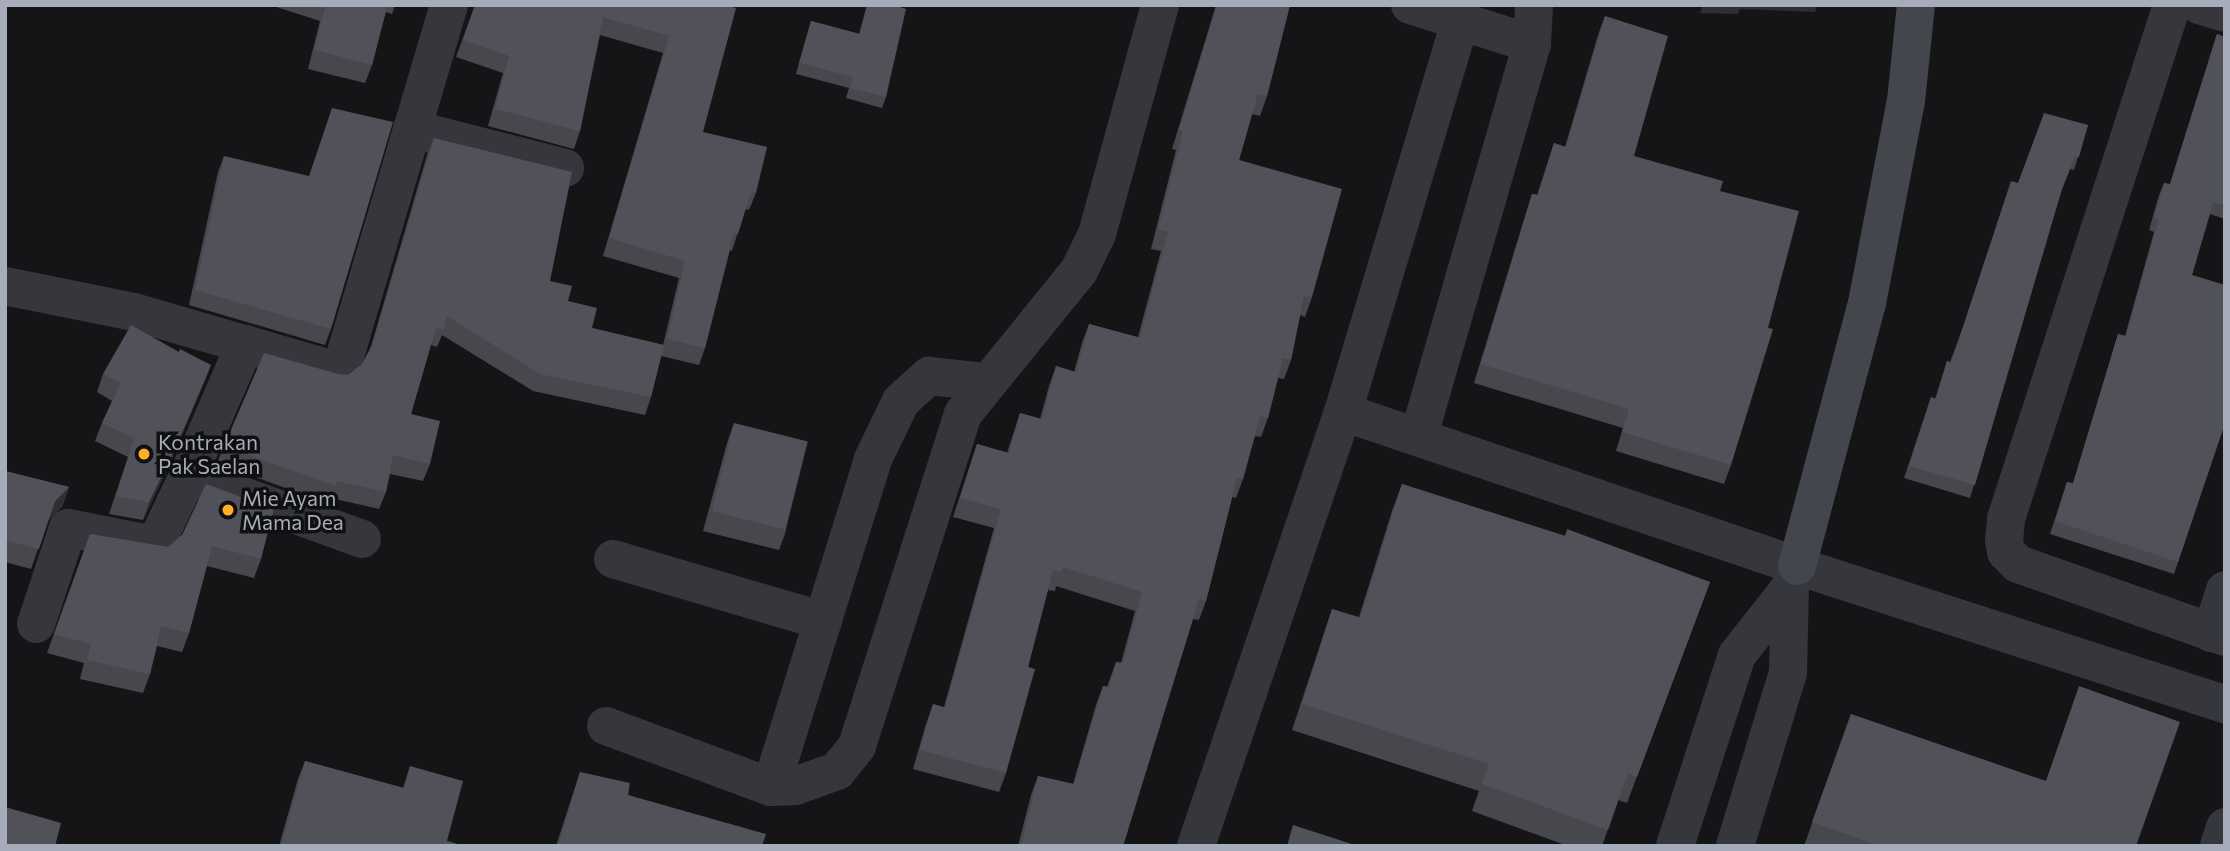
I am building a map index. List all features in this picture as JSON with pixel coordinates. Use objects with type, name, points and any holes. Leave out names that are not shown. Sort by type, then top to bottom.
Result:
[{"type":"street","points":[[5,286],[134,312],[337,371],[345,356],[449,5]]},
{"type":"street","points":[[606,726],[771,788],[795,786],[837,771],[857,746],[948,452],[963,414],[985,382],[1079,271],[1097,234],[1160,5]]},
{"type":"street","points":[[1410,5],[1532,44]]},
{"type":"street","points":[[1419,435],[1532,44],[1534,5]]},
{"type":"street","points":[[1735,846],[1788,673],[1793,577],[1867,303],[1906,101],[1916,5]]},
{"type":"street","points":[[2172,5],[2006,519],[2004,540],[2006,552],[2018,564],[2218,635],[2225,590]]},
{"type":"street","points":[[2199,5],[2225,13]]},
{"type":"street","points":[[1196,846],[1343,412],[1460,23]]},
{"type":"street","points":[[412,130],[565,168]]},
{"type":"street","points":[[36,624],[68,528],[155,545],[246,344]]},
{"type":"street","points":[[771,788],[873,458],[901,401],[929,376],[985,382]]},
{"type":"street","points":[[1343,412],[1419,435],[1793,577],[2225,704]]},
{"type":"street","points":[[188,475],[362,539]]},
{"type":"street","points":[[612,559],[823,621]]},
{"type":"street","points":[[1675,846],[1737,655],[1793,577]]},
{"type":"street","points":[[2219,846],[2225,827]]},
{"type":"building","points":[[326,5],[387,5],[372,65],[314,50]]},
{"type":"building","points":[[475,5],[724,5],[736,8],[703,132],[767,147],[756,193],[751,192],[738,234],[734,232],[705,348],[667,339],[685,261],[609,238],[669,36],[603,17],[580,131],[495,109],[509,56],[463,40]]},
{"type":"building","points":[[867,5],[894,5],[906,9],[886,97],[850,88],[853,77],[799,63],[811,21],[860,34]]},
{"type":"building","points":[[1217,5],[1290,5],[1267,96],[1258,94],[1239,160],[1342,189],[1312,297],[1304,296],[1291,360],[1283,358],[1268,418],[1260,416],[1243,479],[1237,478],[1206,601],[1199,599],[1123,846],[1021,846],[1038,776],[1074,784],[1103,686],[1109,687],[1116,662],[1123,663],[1142,592],[1063,567],[1061,572],[1053,570],[1028,667],[1035,669],[1006,773],[920,750],[933,704],[945,708],[1001,509],[960,498],[977,444],[1009,453],[1020,413],[1042,419],[1056,366],[1076,372],[1089,324],[1140,338],[1168,232],[1158,230],[1183,131],[1179,130]]},
{"type":"building","points":[[1605,16],[1668,36],[1634,156],[1723,181],[1720,191],[1799,211],[1768,328],[1773,329],[1731,465],[1622,432],[1629,409],[1481,364],[1532,194],[1538,195],[1554,143],[1566,147]]},
{"type":"building","points":[[2217,34],[2225,37],[2225,205],[2213,202],[2192,275],[2225,285],[2225,423],[2178,562],[2055,521],[2067,482],[2073,484],[2118,334],[2126,336],[2159,219],[2154,218],[2164,183],[2170,184]]},
{"type":"building","points":[[332,108],[393,122],[331,329],[195,290],[224,156],[309,176]]},
{"type":"building","points":[[2044,113],[2088,125],[2079,157],[2075,156],[2062,189],[1975,485],[1909,466],[1931,397],[1936,399],[1947,361],[1951,363],[2011,181],[2018,183]]},
{"type":"building","points":[[434,138],[572,172],[550,281],[572,286],[568,301],[597,308],[592,328],[664,345],[651,397],[540,374],[447,316],[444,329],[436,327],[411,414],[440,421],[430,464],[393,455],[386,492],[337,481],[336,486],[224,446],[264,353],[338,374],[348,375],[362,364],[372,345]]},
{"type":"building","points":[[131,325],[179,352],[180,349],[211,365],[149,502],[116,496],[134,438],[102,423],[121,383],[103,374]]},
{"type":"building","points":[[734,423],[808,441],[786,530],[712,511]]},
{"type":"building","points":[[5,471],[69,487],[55,501],[39,549],[5,540]]},
{"type":"building","points":[[206,484],[274,509],[261,559],[212,546],[189,633],[161,626],[150,674],[87,660],[91,644],[54,634],[90,534],[168,547],[182,535]]},
{"type":"building","points":[[1402,484],[1565,536],[1567,529],[1710,582],[1637,777],[1628,773],[1608,830],[1482,784],[1489,764],[1302,704],[1332,609],[1360,618]]},
{"type":"building","points":[[2079,686],[2180,722],[2136,846],[1879,846],[1812,822],[1851,714],[2046,781]]},
{"type":"building","points":[[305,761],[404,788],[410,766],[463,781],[447,841],[464,846],[281,846]]},
{"type":"building","points":[[580,772],[630,783],[628,795],[766,834],[762,846],[558,846]]},
{"type":"building","points":[[5,807],[61,823],[55,846],[5,846]]},
{"type":"building","points":[[1293,825],[1358,846],[1287,846]]},
{"type":"place","name":"Kontrakan Pak Saelan","points":[[144,454]]},
{"type":"place","name":"Mie Ayam Mama Dea","points":[[228,510]]}]
